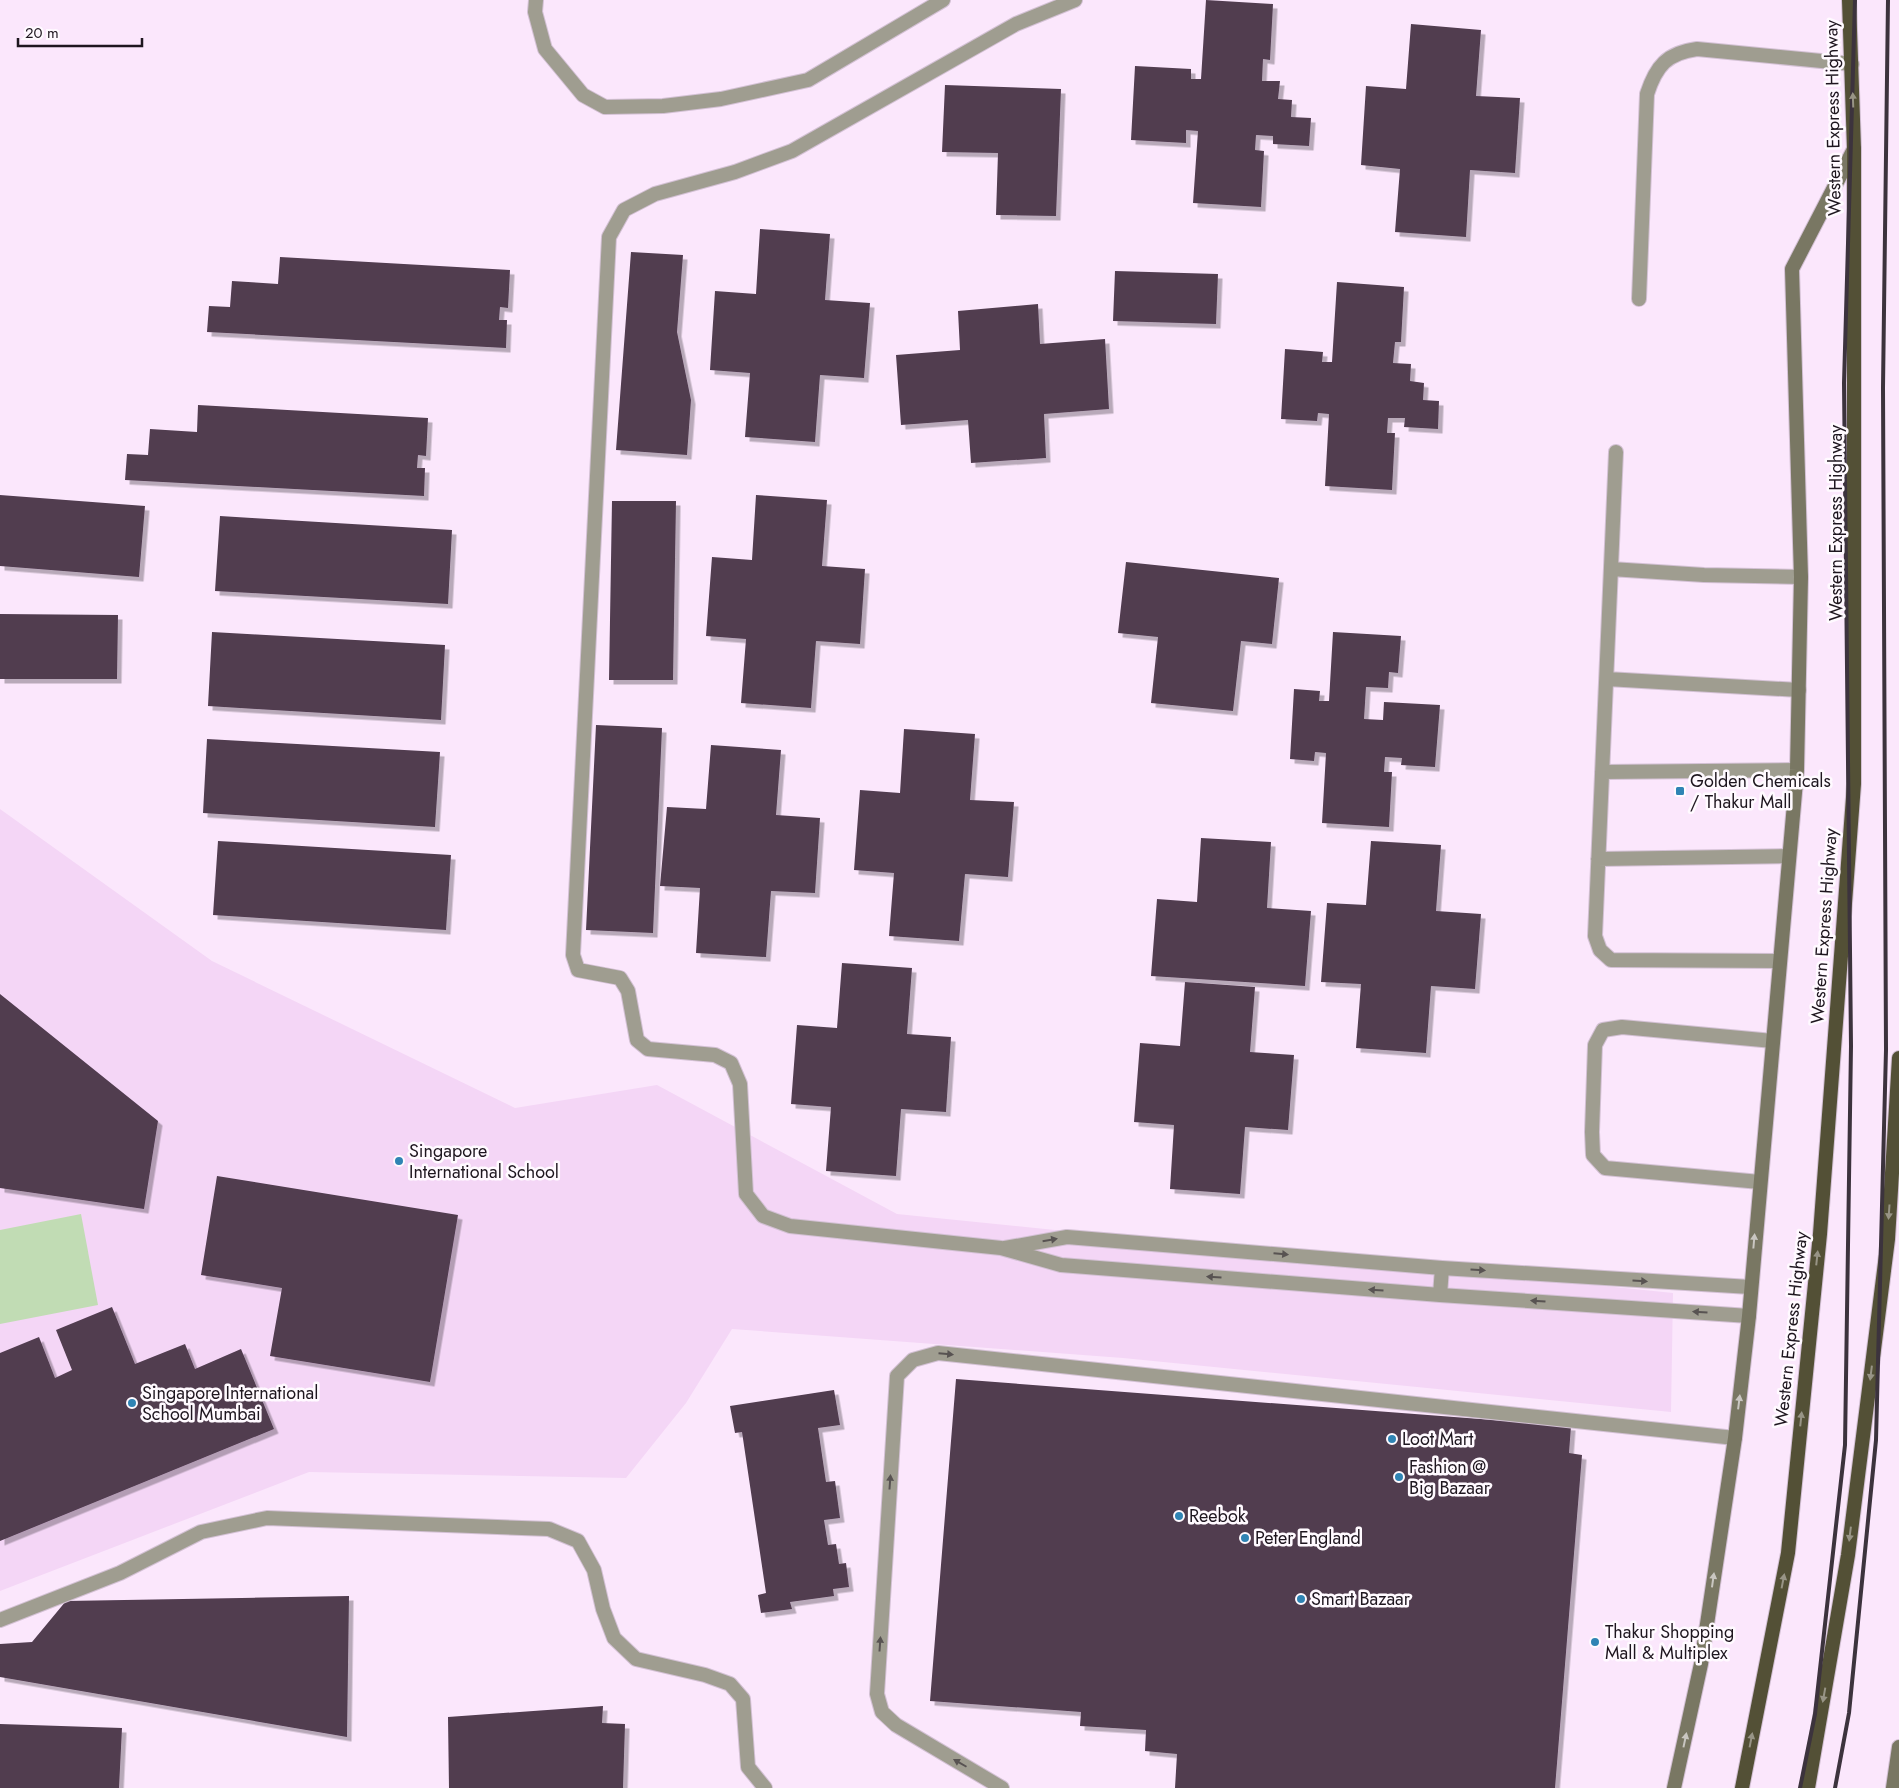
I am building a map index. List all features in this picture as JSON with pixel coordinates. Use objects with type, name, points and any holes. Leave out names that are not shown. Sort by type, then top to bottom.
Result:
[{"type":"highway","name":"Western Express Highway","points":[[1742,1788],[1788,1553],[1820,1224],[1854,784],[1854,149],[1849,0]]},
{"type":"highway","points":[[1808,1788],[1848,1555],[1886,1249],[1899,1058]]},
{"type":"main road","points":[[1674,1788],[1701,1664],[1735,1438],[1749,1316],[1750,1287],[1797,770],[1801,577],[1792,269],[1854,149]]},
{"type":"main road","points":[[1893,1788],[1899,1747]]},
{"type":"street","points":[[536,0],[535,12],[545,49],[582,95],[605,107],[663,106],[721,99],[808,80],[943,0]]},
{"type":"street","points":[[1075,0],[1016,24],[792,151],[735,172],[655,194],[624,210],[609,237],[573,955],[578,970],[620,978],[628,991],[637,1040],[648,1048],[715,1055],[731,1063],[740,1084],[746,1194],[763,1216],[790,1226],[1002,1248],[1061,1265],[1440,1295],[1749,1316]]},
{"type":"street","points":[[1639,299],[1647,94],[1653,75],[1664,62],[1683,51],[1698,49],[1852,64]]},
{"type":"street","points":[[1616,452],[1595,936],[1600,950],[1611,960],[1779,961]]},
{"type":"street","points":[[1611,569],[1704,575],[1801,577]]},
{"type":"street","points":[[1606,679],[1799,690]]},
{"type":"street","points":[[1602,772],[1797,770]]},
{"type":"street","points":[[1598,859],[1789,856]]},
{"type":"street","points":[[1760,1182],[1605,1168],[1593,1154],[1594,1046],[1602,1030],[1622,1027],[1772,1041]]},
{"type":"street","points":[[1002,1248],[1068,1237],[1442,1268],[1750,1287]]},
{"type":"street","points":[[1440,1295],[1442,1268]]},
{"type":"street","points":[[1002,1788],[896,1725],[882,1712],[877,1694],[897,1376],[913,1360],[938,1353],[1735,1438]]},
{"type":"street","points":[[0,1620],[120,1574],[201,1532],[267,1518],[548,1529],[578,1541],[594,1570],[603,1610],[614,1638],[636,1659],[705,1675],[730,1684],[743,1699],[748,1767],[765,1788]]},
{"type":"shaded area","name":"Singapore International School","points":[[0,809],[212,961],[515,1108],[657,1085],[897,1214],[1673,1293],[1671,1412],[1123,1358],[732,1329],[686,1403],[626,1478],[309,1472],[0,1591]]},
{"type":"green space","points":[[81,1214],[98,1305],[0,1324],[0,1230]]},
{"type":"building","points":[[1206,0],[1273,4],[1270,60],[1263,59],[1262,81],[1280,81],[1278,99],[1292,100],[1291,117],[1311,118],[1309,146],[1273,144],[1273,136],[1256,135],[1255,150],[1264,151],[1261,207],[1193,203],[1198,131],[1186,130],[1186,143],[1131,140],[1135,66],[1191,69],[1191,79],[1201,79]]},
{"type":"building","points":[[1411,24],[1481,30],[1476,96],[1520,98],[1515,173],[1470,170],[1466,237],[1395,232],[1400,169],[1361,165],[1366,86],[1406,89]]},
{"type":"building","points":[[945,85],[1061,89],[1056,216],[996,215],[998,153],[942,152]]},
{"type":"building","points":[[760,229],[830,234],[825,300],[870,303],[864,378],[820,375],[815,442],[745,437],[750,373],[710,370],[715,291],[756,294]]},
{"type":"building","points":[[631,252],[683,255],[677,332],[691,400],[687,455],[616,450]]},
{"type":"building","points":[[280,257],[510,270],[508,308],[500,307],[499,320],[507,320],[506,348],[207,332],[209,306],[230,307],[232,281],[278,284]]},
{"type":"building","points":[[1115,271],[1218,274],[1216,324],[1113,321]]},
{"type":"building","points":[[1337,282],[1404,287],[1401,342],[1395,342],[1393,363],[1411,364],[1410,381],[1424,383],[1423,400],[1439,401],[1438,429],[1404,427],[1405,418],[1388,418],[1387,433],[1395,433],[1392,490],[1325,486],[1329,414],[1318,413],[1317,421],[1281,419],[1285,349],[1323,352],[1322,362],[1332,362]]},
{"type":"building","points":[[1038,304],[1040,344],[1105,339],[1109,409],[1044,414],[1046,458],[971,463],[968,420],[901,425],[896,355],[960,350],[958,311]]},
{"type":"building","points":[[198,405],[428,418],[426,456],[418,455],[417,468],[425,468],[424,496],[125,480],[127,454],[148,455],[150,429],[197,432]]},
{"type":"building","points":[[0,495],[145,506],[139,577],[0,566]]},
{"type":"building","points":[[756,495],[827,500],[822,566],[865,569],[860,644],[816,641],[811,708],[741,703],[746,639],[706,636],[712,557],[752,560]]},
{"type":"building","points":[[612,501],[676,501],[673,680],[609,680]]},
{"type":"building","points":[[220,516],[452,530],[448,604],[215,591]]},
{"type":"building","points":[[1126,562],[1279,578],[1272,644],[1241,641],[1233,711],[1151,703],[1158,637],[1118,633]]},
{"type":"building","points":[[0,614],[118,615],[117,679],[0,679]]},
{"type":"building","points":[[212,632],[445,645],[441,720],[208,706]]},
{"type":"building","points":[[1333,632],[1401,636],[1398,673],[1389,672],[1388,688],[1366,687],[1364,719],[1383,720],[1384,702],[1440,705],[1435,767],[1401,765],[1402,758],[1385,757],[1384,772],[1392,772],[1389,827],[1322,823],[1326,753],[1315,752],[1314,761],[1290,759],[1294,689],[1320,691],[1319,701],[1329,701]]},
{"type":"building","points":[[596,725],[662,728],[653,933],[586,930]]},
{"type":"building","points":[[904,729],[975,734],[970,800],[1014,802],[1008,877],[965,874],[959,941],[889,936],[894,873],[854,870],[860,790],[900,793]]},
{"type":"building","points":[[207,739],[440,752],[435,827],[203,813]]},
{"type":"building","points":[[711,745],[781,750],[776,815],[820,818],[815,893],[771,891],[766,957],[696,953],[700,888],[660,886],[667,807],[706,809]]},
{"type":"building","points":[[1201,838],[1271,842],[1267,908],[1311,911],[1305,986],[1151,976],[1157,899],[1197,902]]},
{"type":"building","points":[[218,841],[451,855],[446,930],[213,915]]},
{"type":"building","points":[[1371,841],[1441,845],[1436,911],[1481,914],[1475,989],[1431,986],[1426,1053],[1356,1048],[1361,984],[1321,982],[1327,903],[1366,905]]},
{"type":"building","points":[[842,963],[912,968],[907,1034],[951,1037],[946,1112],[901,1109],[896,1176],[826,1171],[831,1107],[791,1104],[797,1025],[837,1028]]},
{"type":"building","points":[[1185,982],[1255,987],[1250,1052],[1294,1055],[1288,1130],[1245,1127],[1240,1194],[1170,1189],[1174,1125],[1134,1122],[1140,1043],[1180,1046]]},
{"type":"building","points":[[0,994],[158,1121],[144,1209],[0,1188]]},
{"type":"building","points":[[217,1176],[458,1215],[430,1382],[270,1356],[282,1288],[201,1275]]},
{"type":"building","name":"Singapore International School Mumbai","points":[[112,1307],[135,1364],[185,1344],[195,1369],[241,1349],[274,1429],[0,1541],[0,1353],[39,1337],[55,1378],[72,1370],[56,1330]]},
{"type":"building","points":[[956,1379],[1571,1426],[1569,1453],[1582,1455],[1555,1788],[1175,1788],[1177,1754],[1145,1751],[1146,1730],[1080,1726],[1081,1712],[930,1701]]},
{"type":"building","points":[[834,1390],[840,1425],[818,1428],[826,1482],[835,1481],[840,1518],[824,1520],[828,1545],[836,1544],[839,1564],[846,1563],[849,1587],[833,1589],[834,1596],[790,1602],[792,1609],[761,1613],[758,1595],[766,1593],[742,1432],[735,1433],[730,1406]]},
{"type":"building","points":[[349,1596],[347,1737],[0,1677],[0,1644],[32,1642],[66,1601]]},
{"type":"building","points":[[603,1706],[602,1723],[625,1724],[623,1788],[449,1788],[448,1717]]},
{"type":"building","points":[[0,1724],[122,1728],[119,1788],[0,1788]]},
{"type":"railway","points":[[1800,1788],[1815,1714],[1845,1445],[1851,1046],[1844,383],[1855,0]]},
{"type":"railway","points":[[1835,1788],[1849,1713],[1876,1440],[1886,1050],[1883,388],[1888,0]]},
{"type":"place","name":"Golden Chemicals / Thakur Mall","points":[[1680,791]]},
{"type":"place","name":"Singapore International School","points":[[399,1161]]},
{"type":"place","name":"Singapore International School Mumbai","points":[[132,1403]]},
{"type":"place","name":"Loot Mart","points":[[1392,1439]]},
{"type":"place","name":"Fashion @ Big Bazaar","points":[[1399,1477]]},
{"type":"place","name":"Reebok","points":[[1179,1516]]},
{"type":"place","name":"Peter England","points":[[1245,1538]]},
{"type":"place","name":"Smart Bazaar","points":[[1301,1599]]},
{"type":"place","name":"Thakur Shopping Mall & Multiplex","points":[[1595,1642]]}]
